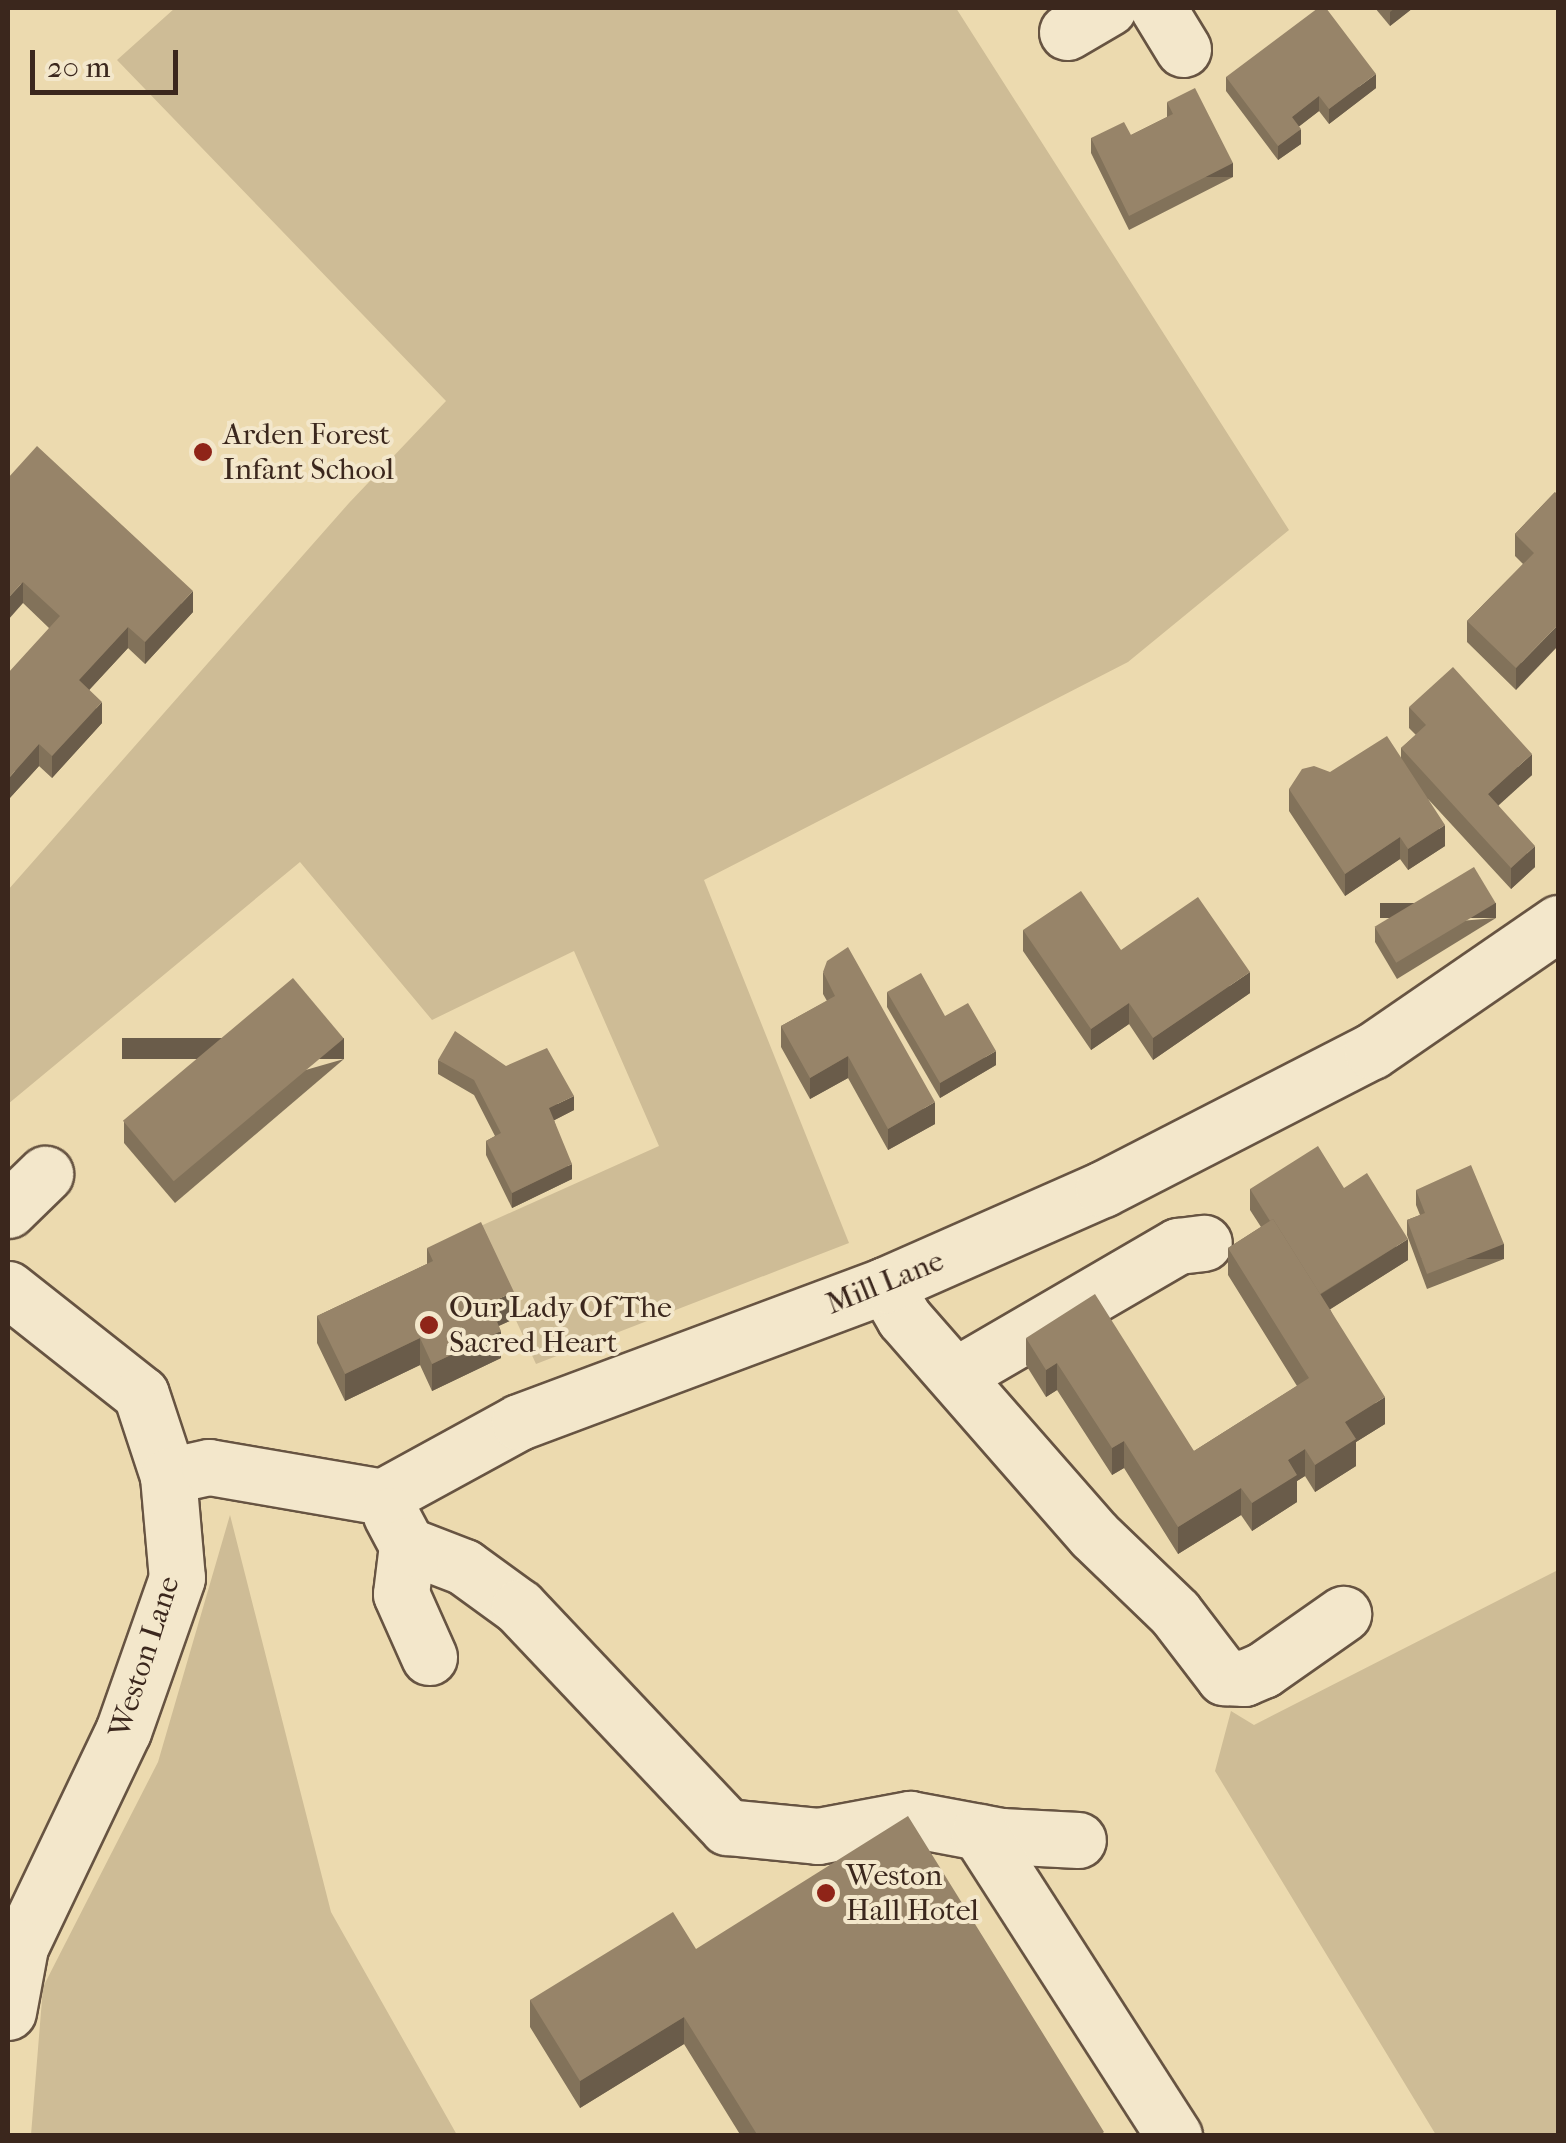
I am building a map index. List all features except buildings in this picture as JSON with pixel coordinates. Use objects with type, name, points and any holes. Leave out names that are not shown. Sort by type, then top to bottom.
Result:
[{"type":"street","name":"Mill Lane","points":[[382,1497],[519,1422],[885,1286],[1103,1189],[1372,1052],[1558,923]]},
{"type":"street","points":[[956,1375],[1178,1246],[1204,1243]]},
{"type":"street","points":[[885,1286],[904,1318],[1094,1535],[1176,1612],[1224,1677],[1244,1678],[1263,1670],[1343,1614]]},
{"type":"street","name":"Weston Lane","points":[[8,1289],[141,1394],[168,1476],[177,1578],[123,1731],[20,1947],[8,2012]]},
{"type":"street","points":[[168,1476],[209,1467],[382,1497],[407,1545],[401,1594],[429,1657]]},
{"type":"street","points":[[407,1545],[464,1568],[519,1607],[727,1827],[818,1836],[910,1819],[979,1832],[1078,1840]]},
{"type":"street","points":[[979,1832],[1174,2136]]},
{"type":"shaded area","points":[[175,8],[956,8],[1289,530],[1128,662],[704,880],[849,1243],[536,1364],[474,1229],[659,1146],[574,951],[432,1020],[300,862],[8,1104],[8,890],[349,503],[446,401],[117,60]]},
{"type":"shaded area","points":[[230,1515],[331,1912],[457,2135],[31,2135],[43,1987],[158,1762]]},
{"type":"shaded area","points":[[1558,1570],[1558,2135],[1436,2135],[1215,1771],[1231,1711],[1254,1725]]},
{"type":"place","name":"Arden Forest Infant School","points":[[203,452]]},
{"type":"place","name":"Our Lady Of The Sacred Heart","points":[[429,1325]]},
{"type":"place","name":"Weston Hall Hotel","points":[[826,1893]]}]
